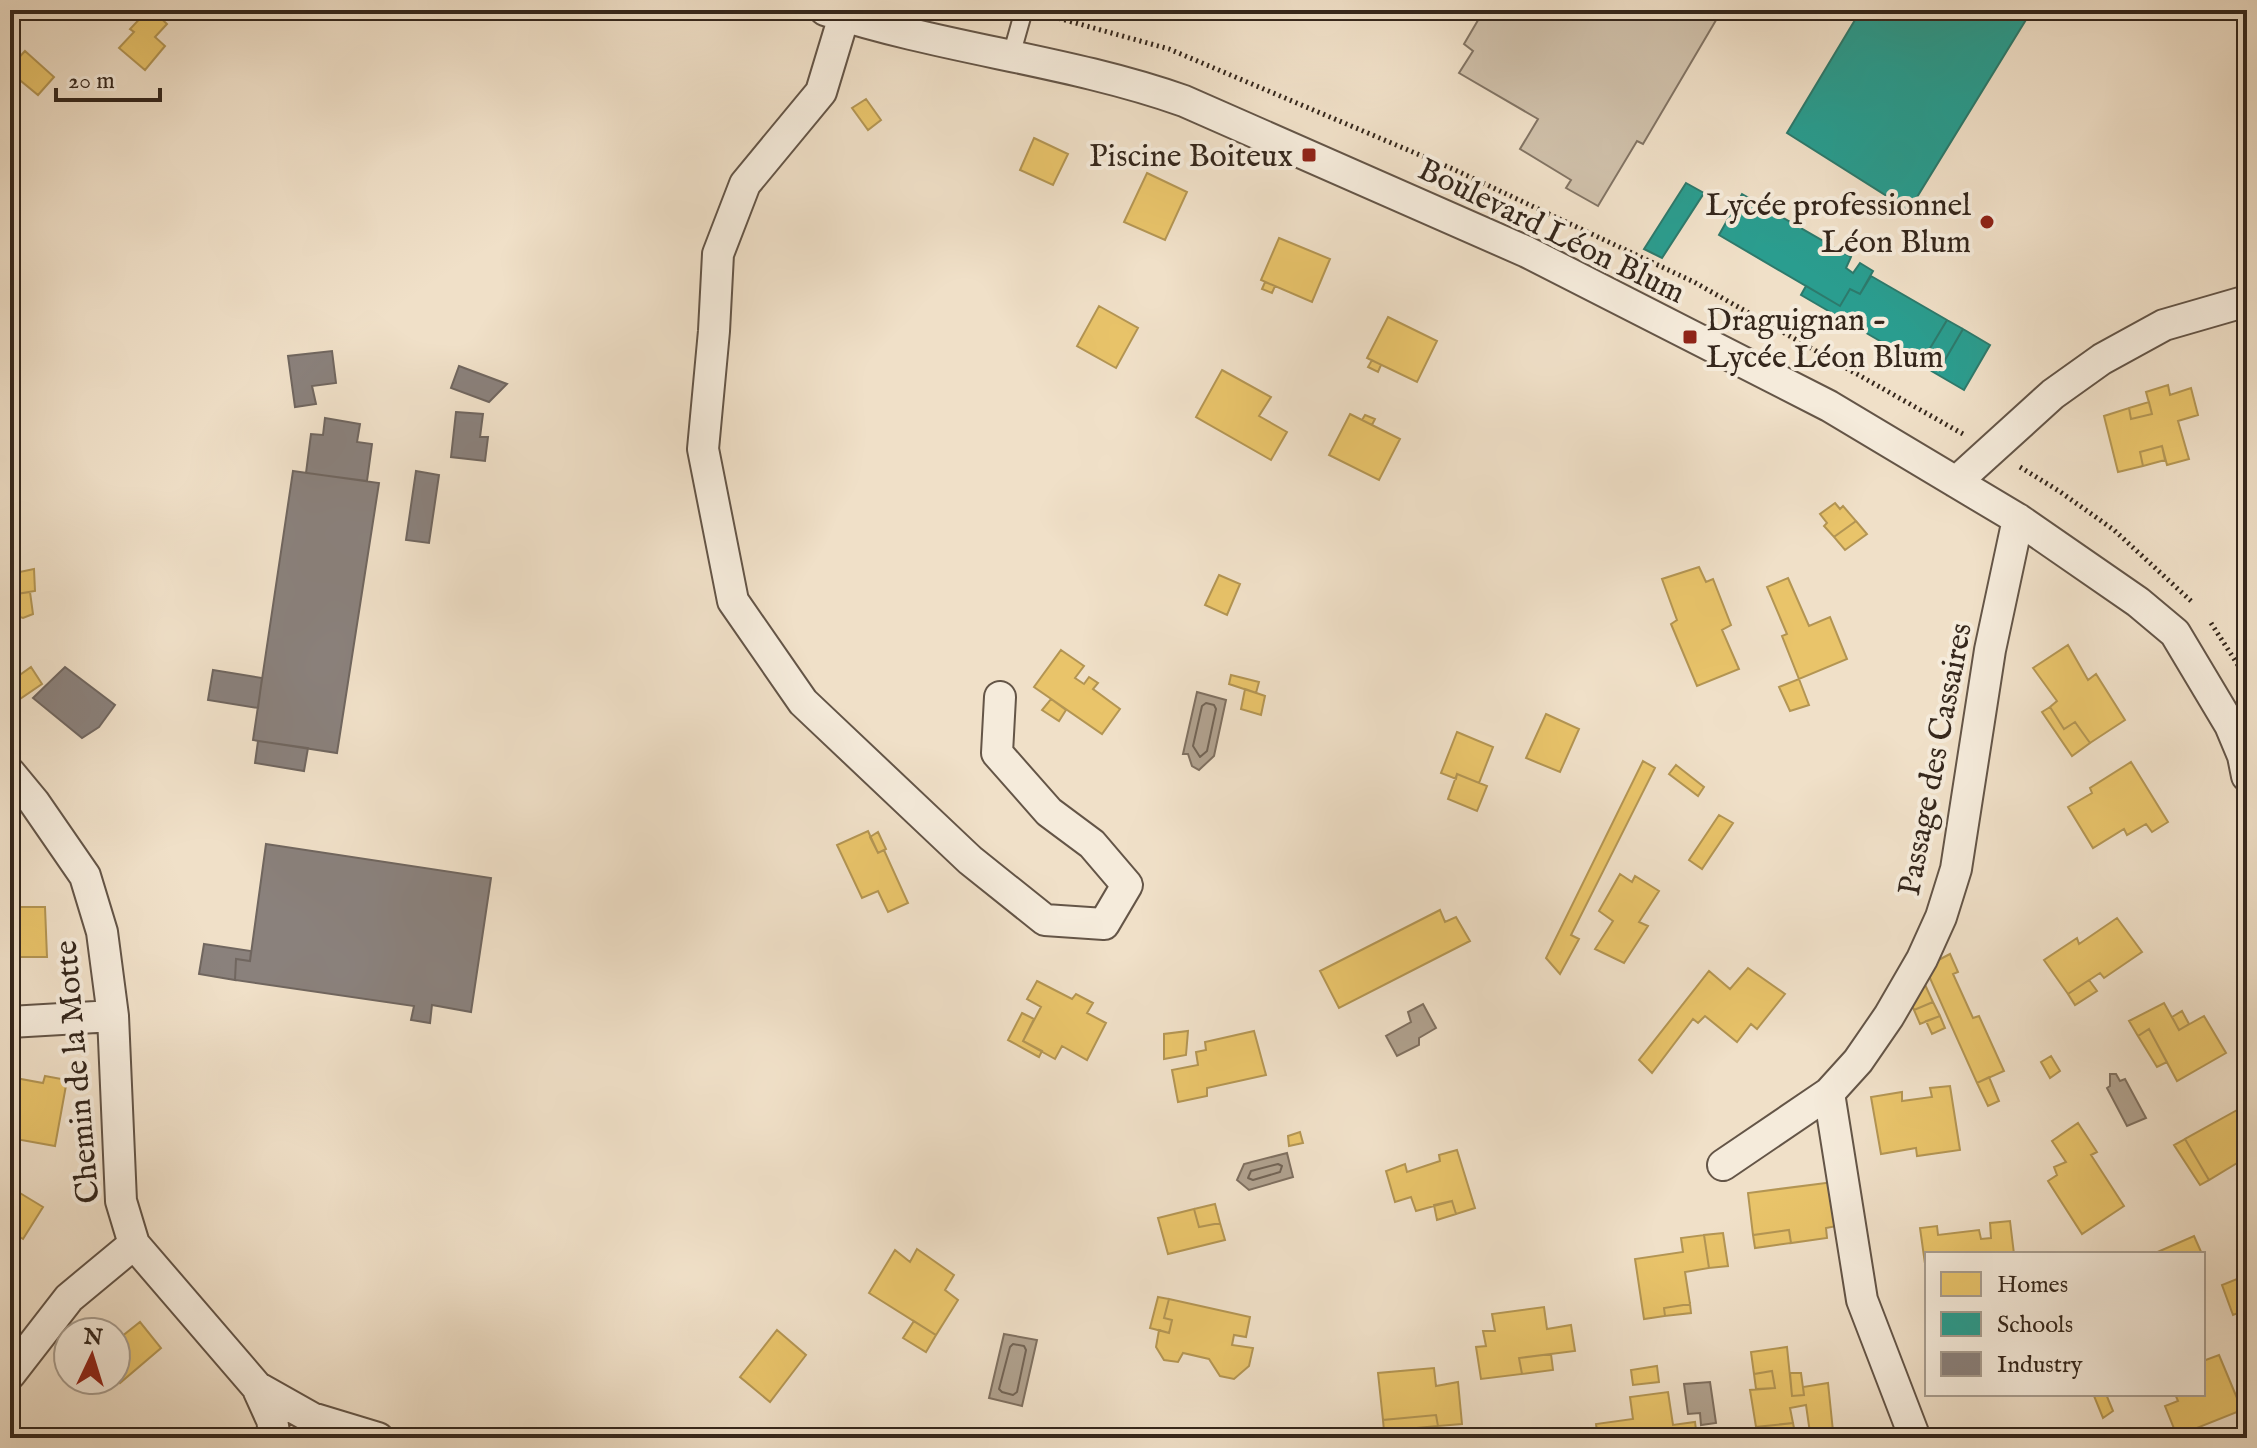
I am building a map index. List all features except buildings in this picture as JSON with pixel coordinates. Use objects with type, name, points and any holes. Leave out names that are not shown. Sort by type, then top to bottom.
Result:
[{"type":"street","name":"Boulevard Léon Blum","points":[[834,13],[1129,82],[1184,101],[1527,252],[1829,406],[2018,519],[2138,602],[2175,633],[2235,707],[2247,776]]},
{"type":"street","points":[[834,13],[821,92],[745,184],[718,254],[703,449],[733,601],[803,702],[970,860],[1045,920],[1104,924],[1127,885],[1092,844],[1049,812],[997,753],[1000,697]]},
{"type":"street","points":[[1956,482],[2053,394],[2102,359],[2164,325],[2247,301]]},
{"type":"street","name":"Passage des Cassaires","points":[[1723,1165],[1829,1093],[1858,1061],[1922,959],[1941,917],[1956,869],[1990,650],[2018,519]]},
{"type":"street","name":"Chemin de la Motte","points":[[10,773],[85,876],[102,932],[113,1016],[121,1201],[134,1244],[257,1387],[272,1420],[275,1438]]},
{"type":"street","points":[[10,1022],[113,1016]]},
{"type":"street","points":[[1829,1093],[1862,1300],[1915,1438]]},
{"type":"street","points":[[10,1374],[69,1298],[134,1244]]},
{"type":"street","points":[[257,1387],[312,1418],[378,1438]]},
{"type":"lane","points":[[1011,56],[1024,10]]},
{"type":"shaded area","points":[[1484,10],[1722,10],[1643,144],[1637,141],[1598,206],[1566,188],[1571,180],[1520,149],[1538,119],[1459,73],[1473,51],[1464,44]]},
{"type":"water","points":[[1197,692],[1226,700],[1214,756],[1199,770],[1192,766],[1188,754],[1183,754]]},
{"type":"water","points":[[1423,1004],[1436,1028],[1419,1038],[1419,1045],[1397,1056],[1386,1036],[1411,1022],[1408,1012]]},
{"type":"water","points":[[2110,1074],[2116,1074],[2120,1081],[2125,1079],[2146,1118],[2127,1126],[2107,1088],[2110,1086]]},
{"type":"water","points":[[1287,1153],[1293,1177],[1249,1190],[1237,1180],[1244,1164]]},
{"type":"water","points":[[1004,1334],[1037,1340],[1022,1406],[989,1398]]},
{"type":"water","points":[[1710,1382],[1716,1423],[1701,1425],[1700,1413],[1688,1414],[1684,1384]]},
{"type":"place","name":"Piscine Boiteux","points":[[1309,155]]},
{"type":"place","name":"Lycée professionnel Léon Blum","points":[[1987,222]]},
{"type":"place","name":"Draguignan - Lycée Léon Blum","points":[[1690,337]]}]
